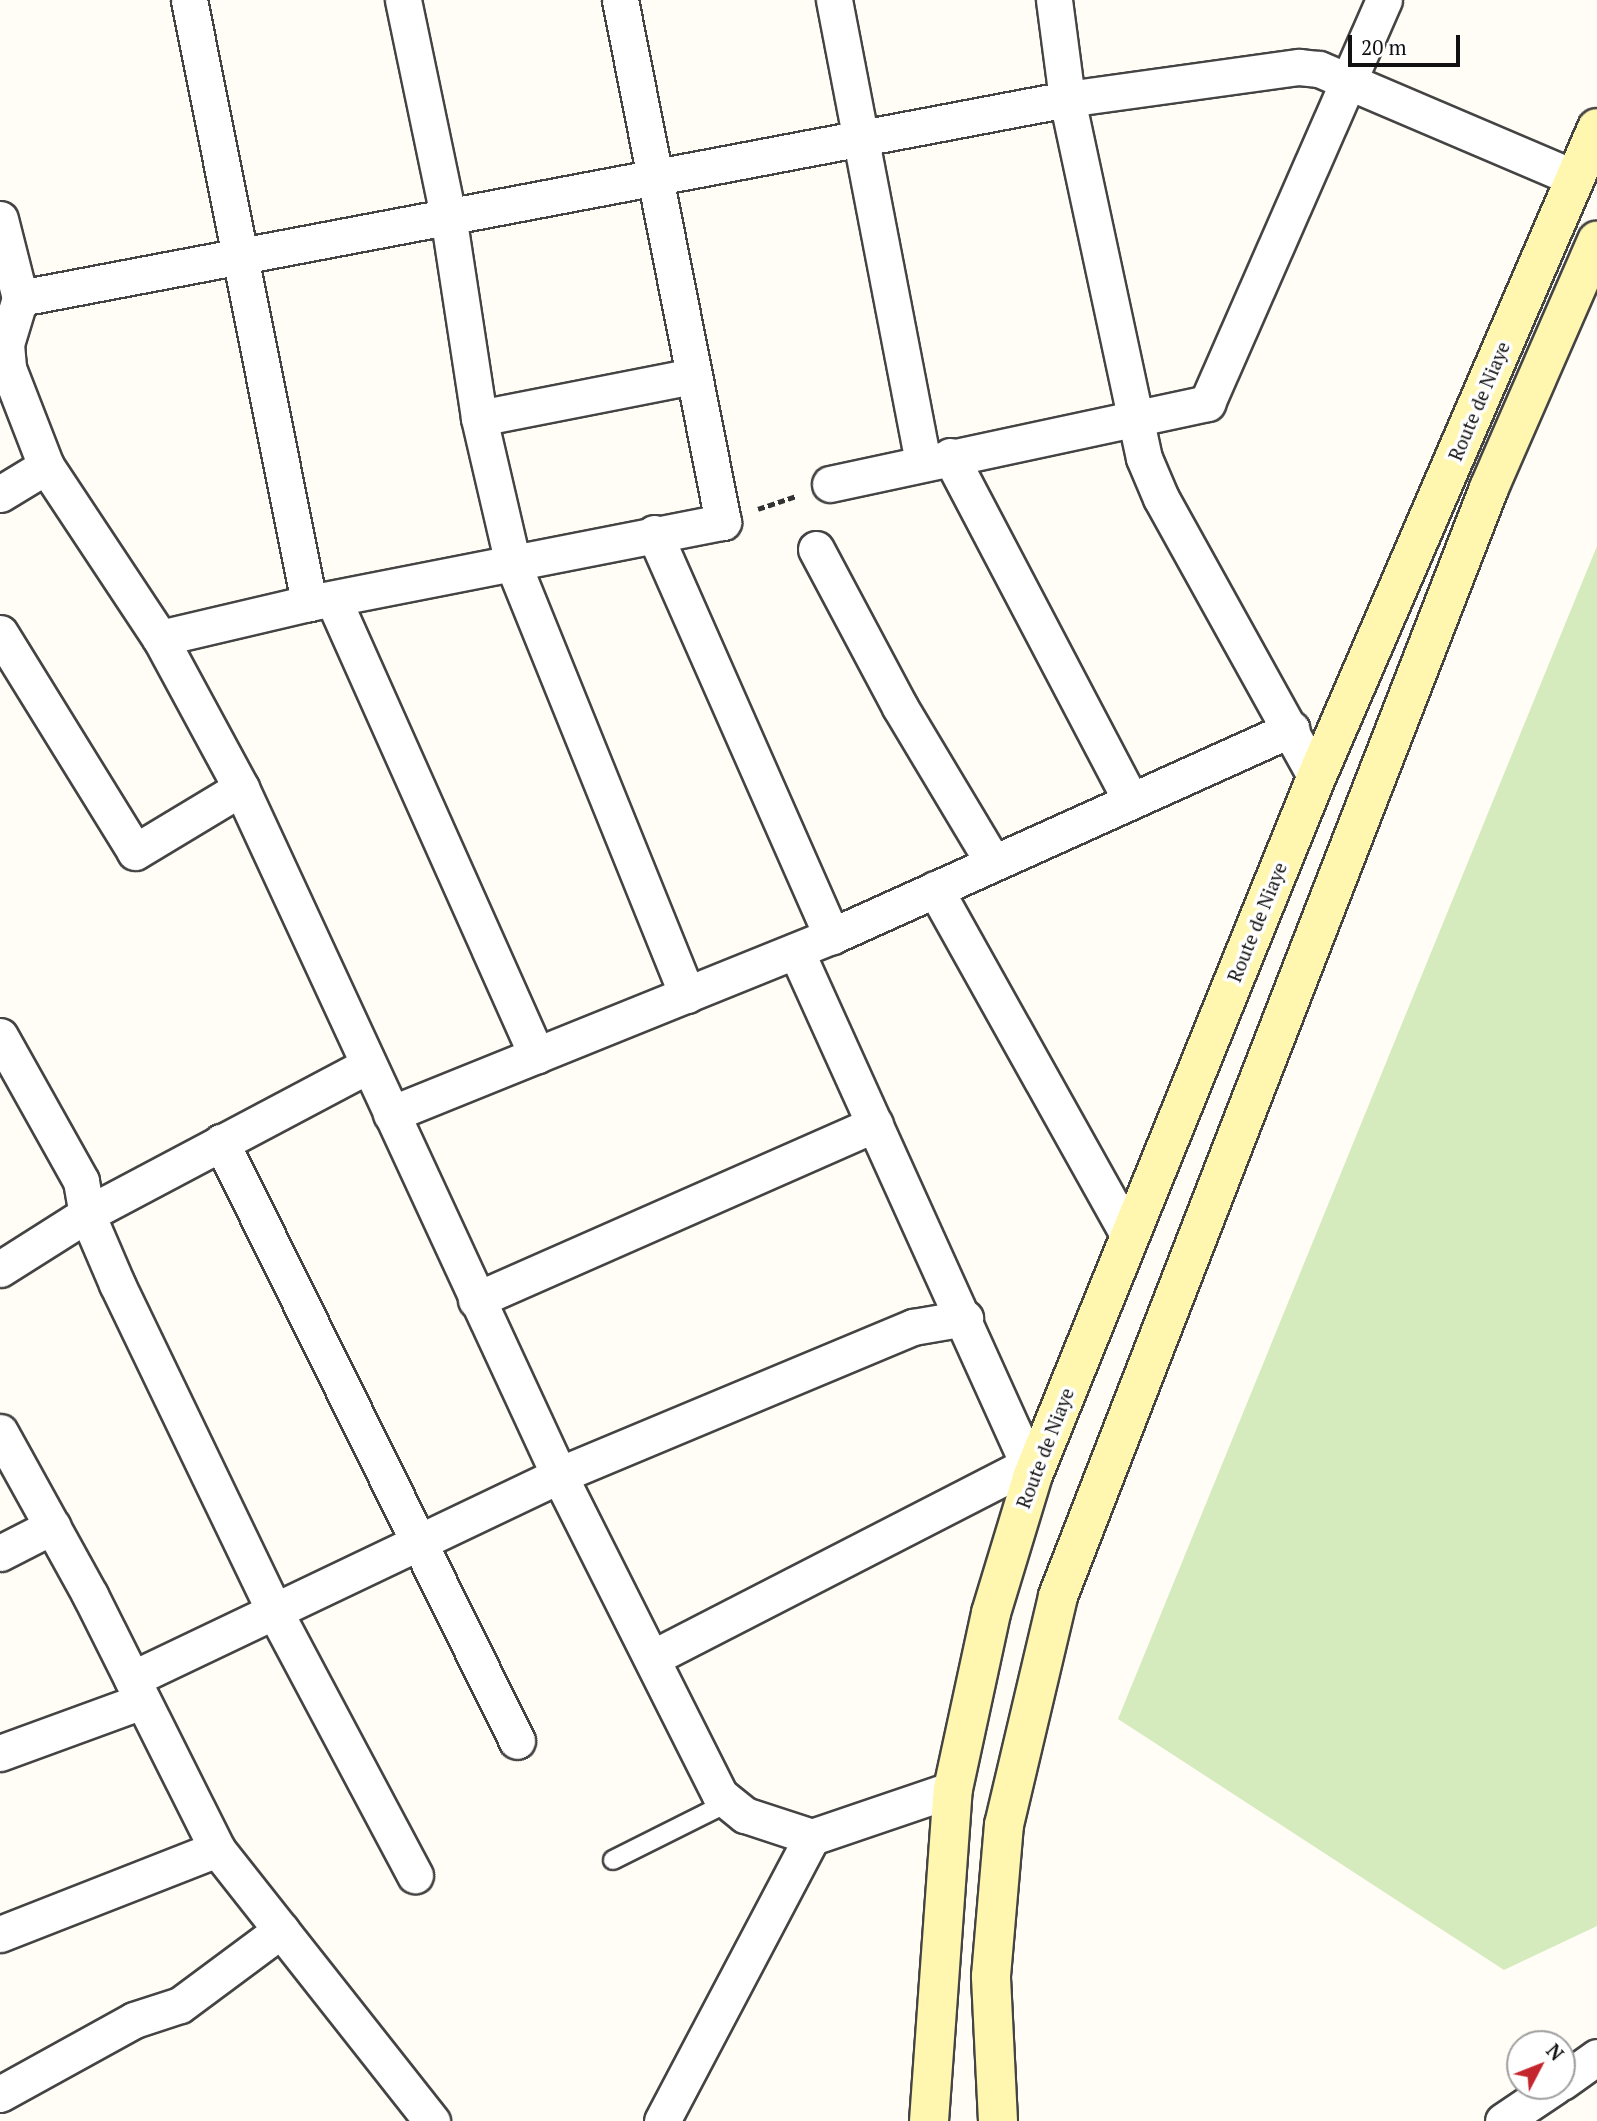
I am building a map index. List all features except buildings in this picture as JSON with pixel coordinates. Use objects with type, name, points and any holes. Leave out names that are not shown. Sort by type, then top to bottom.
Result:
[{"type":"main road","name":"Route de Niaye","points":[[929,2121],[953,1788],[991,1614],[1031,1470],[1316,778],[1597,128]]},
{"type":"main road","points":[[998,2121],[991,1976],[1002,1839],[1016,1754],[1074,1549],[1186,1275],[1489,488],[1597,241]]},
{"type":"street","points":[[189,0],[238,254],[321,601],[537,1056]]},
{"type":"street","points":[[403,0],[448,215],[480,418],[513,564],[687,995]]},
{"type":"street","points":[[160,638],[321,601],[513,564],[654,533],[723,522],[620,0]]},
{"type":"street","points":[[834,0],[936,459],[1130,799]]},
{"type":"street","points":[[1054,0],[1067,99],[1136,422],[1161,498],[1316,778]]},
{"type":"street","points":[[830,484],[936,459],[1136,422],[1199,407],[1212,398],[1384,0]]},
{"type":"street","points":[[20,298],[238,254],[863,140],[1067,99],[1298,67],[1348,82],[1575,178]]},
{"type":"street","points":[[0,219],[20,298],[6,344],[8,368],[46,466],[160,638],[241,788],[559,1475],[727,1804],[812,1837],[953,1788]]},
{"type":"street","points":[[480,418],[693,376]]},
{"type":"street","points":[[0,494],[46,466]]},
{"type":"street","points":[[654,533],[832,936]]},
{"type":"street","points":[[816,550],[894,696],[992,862]]},
{"type":"street","points":[[0,633],[135,852],[241,788]]},
{"type":"street","points":[[391,1114],[832,936],[1130,799],[1291,729]]},
{"type":"street","points":[[935,889],[1129,1236]]},
{"type":"street","points":[[654,1657],[1031,1470],[965,1318],[796,951]]},
{"type":"street","points":[[0,1036],[72,1163],[87,1214],[275,1614],[415,1875]]},
{"type":"street","points":[[0,1269],[87,1214],[368,1065]]},
{"type":"street","points":[[476,1300],[875,1124]]},
{"type":"street","points":[[221,1142],[517,1741]]},
{"type":"street","points":[[0,1753],[137,1690],[275,1614],[559,1475],[913,1327],[965,1318]]},
{"type":"street","points":[[0,1432],[53,1526],[217,1849],[432,2121]]},
{"type":"street","points":[[0,1553],[53,1526]]},
{"type":"street","points":[[662,2121],[812,1837]]},
{"type":"street","points":[[0,1934],[217,1849]]},
{"type":"street","points":[[0,2094],[134,2020],[180,2005],[281,1930]]},
{"type":"street","points":[[1503,2121],[1534,2100]]},
{"type":"lane","points":[[613,1860],[727,1804]]},
{"type":"path","points":[[723,522],[830,484]]},
{"type":"green space","points":[[1597,546],[1597,1926],[1504,1970],[1118,1719]]}]
